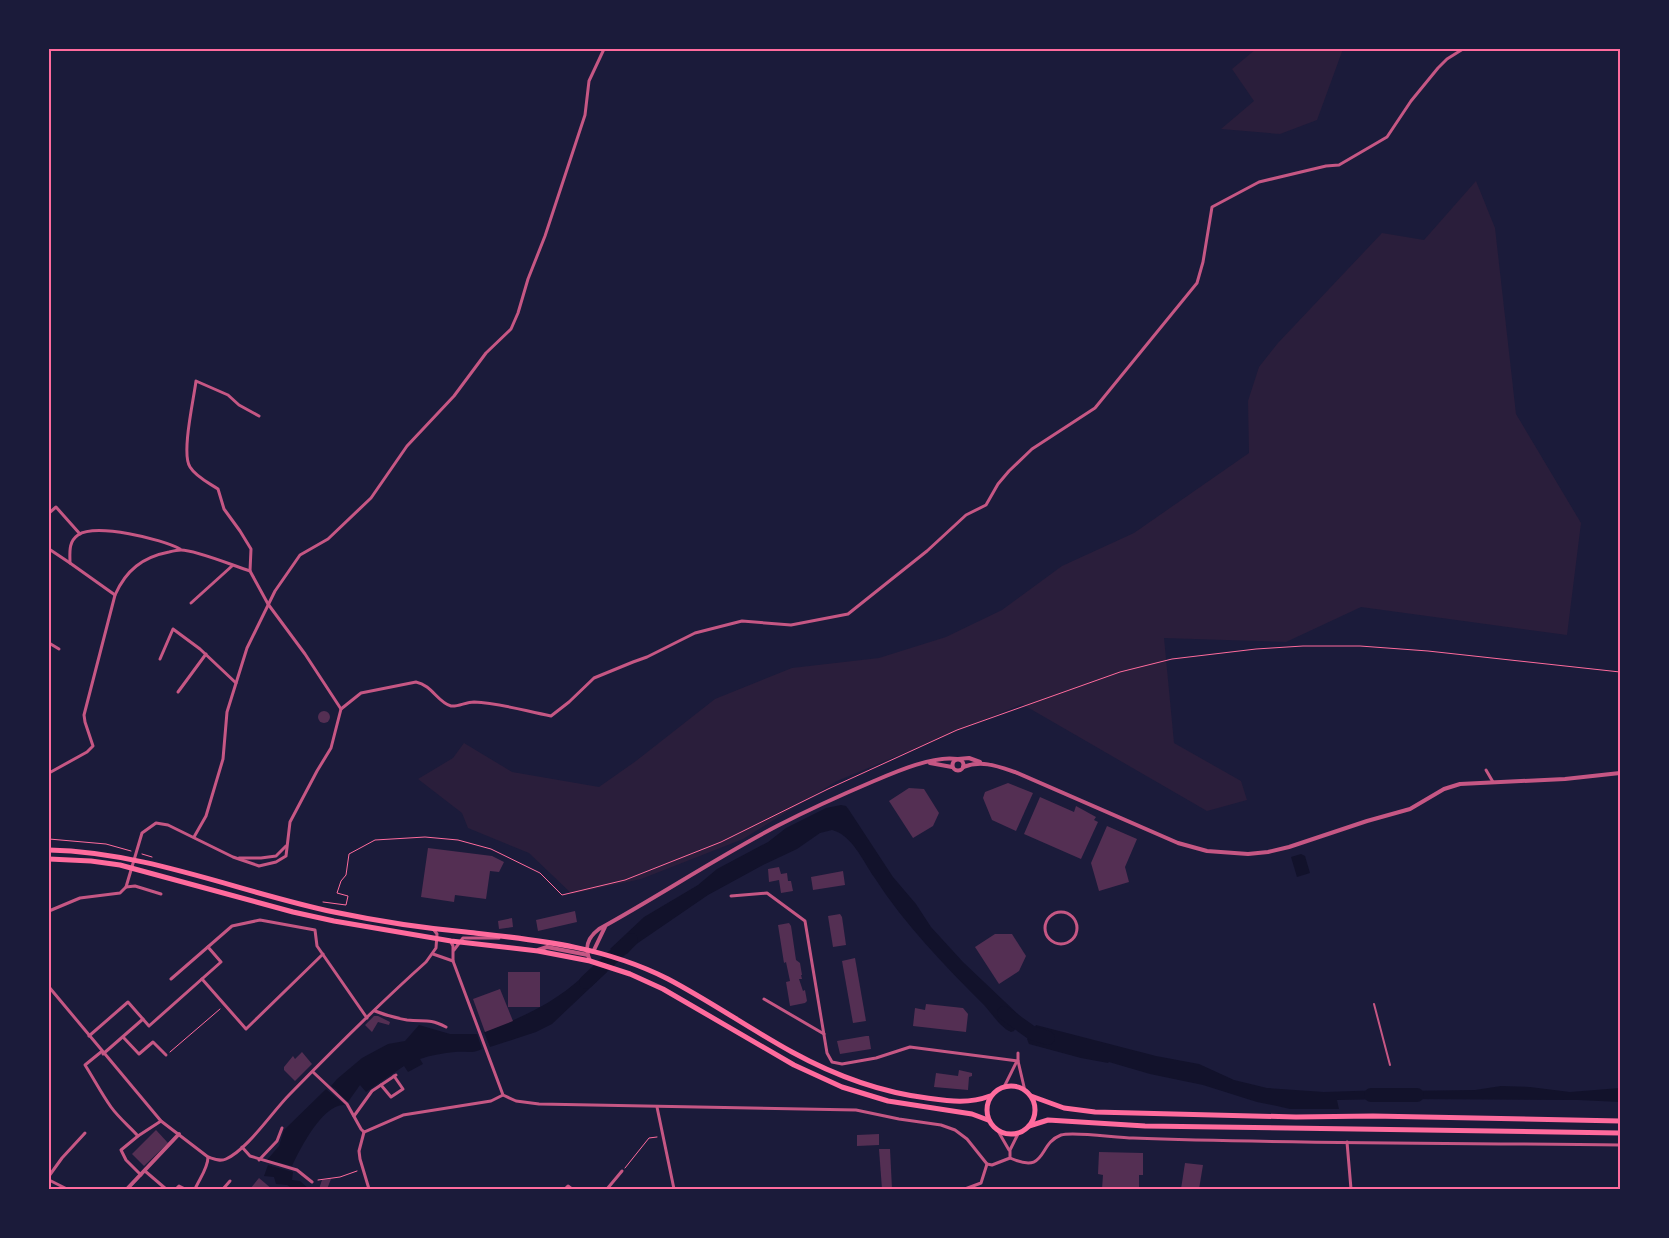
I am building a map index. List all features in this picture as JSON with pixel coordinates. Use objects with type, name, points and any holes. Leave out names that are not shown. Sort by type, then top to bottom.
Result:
[{"type":"main road","points":[[49,850],[92,852],[122,857],[296,904],[369,919],[541,941],[587,952],[594,951],[605,954],[668,979],[792,1053],[845,1078],[891,1092],[959,1102],[982,1100],[1004,1087],[1019,1087],[1031,1096],[1064,1108],[1095,1112],[1296,1117],[1373,1116],[1620,1121]]},
{"type":"main road","points":[[49,859],[120,865],[294,912],[451,941],[538,951],[613,968],[663,989],[794,1065],[842,1087],[888,1101],[972,1114],[988,1120],[998,1131],[1008,1135],[1018,1134],[1029,1126],[1048,1120],[1155,1126],[1620,1133]]},
{"type":"main road","points":[[988,1120],[986,1112],[990,1096]]},
{"type":"main road","points":[[1029,1126],[1035,1111],[1031,1096]]},
{"type":"street","points":[[194,837],[206,816],[223,759],[227,712],[247,648],[268,604],[287,571],[300,555],[328,539],[371,498],[407,446],[454,396],[486,353],[511,329],[545,236],[585,115],[588,81],[604,49]]},
{"type":"street","points":[[49,911],[80,898],[120,893],[126,885],[142,833],[156,823],[168,825],[233,858],[258,866],[286,856],[290,822],[317,770],[331,748],[340,709],[361,693],[416,682],[425,684],[450,706],[472,702],[516,707],[551,716],[594,678],[647,657],[695,633],[742,621],[791,625],[848,614],[927,551],[966,515],[986,505],[998,484],[1009,470],[1032,449],[1095,408],[1197,283],[1203,262],[1212,208],[1260,182],[1326,166],[1339,165],[1387,136],[1411,101],[1438,68],[1446,59],[1463,49]]},
{"type":"street","points":[[259,416],[239,405],[228,395],[196,381],[186,447],[189,466],[202,479],[218,489],[224,509],[251,549],[250,571],[268,604],[305,654],[340,709]]},
{"type":"street","points":[[49,514],[56,507],[80,534]]},
{"type":"street","points":[[70,563],[70,548],[73,540],[80,534],[114,532],[170,543],[181,550],[250,571]]},
{"type":"street","points":[[49,549],[115,595]]},
{"type":"street","points":[[49,773],[88,752],[94,746],[84,716],[115,595],[120,583],[131,570],[151,556],[181,550]]},
{"type":"street","points":[[191,603],[233,565]]},
{"type":"street","points":[[160,659],[174,629],[206,654],[236,683]]},
{"type":"street","points":[[49,643],[59,649]]},
{"type":"street","points":[[178,692],[206,654]]},
{"type":"street","points":[[592,962],[587,952],[588,940],[593,933],[776,826],[866,784],[944,758],[968,758],[1015,772],[1178,843],[1207,851],[1248,854],[1289,847],[1410,809],[1444,789],[1460,784],[1565,779],[1620,773]]},
{"type":"street","points":[[958,759],[962,761],[963,767]]},
{"type":"street","points":[[952,767],[953,762],[958,759]]},
{"type":"street","points":[[928,763],[952,767],[958,770],[982,763]]},
{"type":"street","points":[[1486,770],[1493,782]]},
{"type":"street","points":[[233,858],[276,856],[287,846]]},
{"type":"street","points":[[126,885],[161,894]]},
{"type":"street","points":[[732,896],[767,893],[805,920],[827,1053],[832,1062],[842,1064],[876,1058],[910,1047],[1018,1061]]},
{"type":"street","points":[[1058,913],[1064,913],[1072,917],[1077,928],[1073,939],[1062,944],[1050,939],[1045,928],[1049,918],[1058,913]]},
{"type":"street","points":[[171,979],[232,926],[260,920],[315,930],[317,946],[367,1018]]},
{"type":"street","points":[[594,951],[606,925]]},
{"type":"street","points":[[49,987],[102,1053],[161,1121],[208,1157],[217,1160],[226,1159],[258,1132],[288,1095],[432,954],[436,948],[438,938],[432,927]]},
{"type":"street","points":[[453,951],[459,942],[466,938],[508,937]]},
{"type":"street","points":[[451,941],[453,961],[504,1094],[516,1101],[539,1104],[856,1110],[941,1125],[955,1130],[967,1139],[987,1164],[992,1165],[1010,1158],[1023,1164],[1033,1163],[1040,1158],[1050,1143],[1058,1136],[1066,1134],[1184,1141],[1620,1145]]},
{"type":"street","points":[[89,1036],[128,1002],[150,1026],[221,962],[208,947]]},
{"type":"street","points":[[538,951],[547,947],[587,952]]},
{"type":"street","points":[[202,979],[246,1029],[323,954]]},
{"type":"street","points":[[432,954],[453,961]]},
{"type":"street","points":[[764,999],[824,1034]]},
{"type":"street","points":[[375,1011],[408,1020],[433,1020],[446,1027]]},
{"type":"street","points":[[138,1136],[129,1126],[122,1122],[110,1107],[85,1065],[143,1019]]},
{"type":"street","points":[[123,1037],[139,1054],[153,1042],[166,1055]]},
{"type":"street","points":[[1018,1053],[1025,1091]]},
{"type":"street","points":[[1004,1087],[1018,1061]]},
{"type":"street","points":[[313,1072],[347,1104],[364,1132]]},
{"type":"street","points":[[354,1116],[372,1091],[381,1085],[395,1076],[403,1089],[391,1097],[381,1085]]},
{"type":"street","points":[[364,1132],[403,1115],[491,1101],[504,1094]]},
{"type":"street","points":[[657,1107],[674,1189]]},
{"type":"street","points":[[141,1175],[126,1160],[121,1150],[161,1121]]},
{"type":"street","points":[[259,1160],[278,1141],[282,1128]]},
{"type":"street","points":[[998,1131],[1010,1150]]},
{"type":"street","points":[[364,1132],[359,1151],[369,1189]]},
{"type":"street","points":[[49,1176],[62,1158],[85,1133]]},
{"type":"street","points":[[127,1189],[180,1134]]},
{"type":"street","points":[[1010,1158],[1010,1150],[1018,1134]]},
{"type":"street","points":[[1348,1142],[1351,1189]]},
{"type":"street","points":[[242,1147],[250,1156],[295,1170],[312,1182]]},
{"type":"street","points":[[195,1189],[201,1174],[208,1165],[208,1157]]},
{"type":"street","points":[[965,1189],[972,1189],[981,1183],[987,1164]]},
{"type":"street","points":[[145,1171],[166,1189]]},
{"type":"street","points":[[607,1189],[622,1171]]},
{"type":"street","points":[[49,1180],[67,1189]]},
{"type":"street","points":[[223,1189],[230,1181]]},
{"type":"street","points":[[176,1189],[179,1186],[185,1189]]},
{"type":"street","points":[[565,1189],[568,1186],[572,1189]]},
{"type":"lane","points":[[1374,1004],[1390,1065]]},
{"type":"path","points":[[346,905],[348,896],[337,893],[341,881],[346,875],[349,854],[375,840],[419,837],[438,838],[458,840],[490,849],[540,873],[562,895],[625,880],[721,842],[828,789],[957,730],[1120,672],[1172,659],[1256,648],[1360,646],[1428,651],[1620,672]]},
{"type":"path","points":[[166,1055],[224,1005]]},
{"type":"path","points":[[622,1171],[649,1138],[663,1136]]},
{"type":"path","points":[[312,1182],[321,1178],[348,1175],[363,1168]]},
{"type":"shaded area","points":[[1256,49],[1343,49],[1317,120],[1280,134],[1221,129],[1254,101],[1232,69]]},
{"type":"shaded area","points":[[1476,181],[1495,228],[1516,414],[1581,523],[1567,635],[1361,607],[1286,642],[1164,638],[1174,743],[1241,781],[1247,800],[1207,811],[1022,704],[837,781],[743,839],[641,879],[572,894],[529,853],[468,828],[462,813],[418,779],[453,758],[464,743],[512,772],[599,787],[636,761],[715,699],[792,668],[879,658],[946,637],[1002,610],[1062,566],[1134,533],[1249,453],[1248,401],[1259,367],[1278,343],[1382,233],[1424,240]]},
{"type":"shaded area","points":[[846,806],[849,810],[893,877],[916,904],[931,927],[963,962],[1021,1017],[1014,1031],[1007,1030],[1000,1024],[954,975],[899,912],[851,843],[845,837],[832,830],[820,833],[797,849],[708,895],[635,945],[627,954],[610,949],[644,917],[698,885],[717,869],[768,842],[786,828],[826,808]]},
{"type":"shaded area","points":[[1301,854],[1305,856],[1310,873],[1297,877],[1291,857]]},
{"type":"shaded area","points":[[593,967],[607,972],[552,1024],[536,1032],[490,1047],[484,1032],[542,1006],[568,989]]},
{"type":"shaded area","points":[[419,1025],[450,1034],[477,1034],[482,1049],[472,1052],[455,1052],[429,1056],[420,1059],[423,1064],[408,1072],[404,1066],[366,1092],[360,1085],[348,1102],[331,1086],[362,1058],[388,1044],[405,1041]]},
{"type":"shaded area","points":[[1036,1025],[1156,1056],[1199,1064],[1234,1080],[1267,1088],[1324,1092],[1385,1090],[1394,1099],[1337,1100],[1339,1109],[1290,1109],[1257,1102],[1203,1085],[1150,1074],[1109,1062],[1081,1058],[1029,1044],[1027,1039]]},
{"type":"shaded area","points":[[1501,1086],[1530,1087],[1570,1092],[1620,1088],[1620,1102],[1403,1099],[1396,1091],[1475,1090]]},
{"type":"shaded area","points":[[326,1089],[345,1105],[337,1106],[329,1111],[313,1128],[292,1166],[267,1160],[279,1146],[284,1130]]},
{"type":"shaded area","points":[[268,1165],[293,1172],[292,1180],[300,1181],[309,1189],[293,1189],[287,1185],[276,1184],[274,1177],[264,1176]]},
{"type":"building","points":[[322,711],[326,711],[330,717],[326,723],[322,723],[318,719],[318,715]]},
{"type":"building","points":[[1008,783],[1033,793],[1016,831],[992,820],[983,798],[985,792]]},
{"type":"building","points":[[909,788],[924,789],[939,813],[933,826],[913,838],[889,801]]},
{"type":"building","points":[[1040,797],[1074,812],[1076,806],[1096,817],[1094,820],[1098,822],[1081,859],[1024,834]]},
{"type":"building","points":[[1107,826],[1137,839],[1125,867],[1129,882],[1099,891],[1091,863]]},
{"type":"building","points":[[428,848],[492,856],[504,862],[499,872],[490,871],[486,899],[455,895],[454,902],[421,897]]},
{"type":"building","points":[[779,867],[781,874],[787,873],[788,881],[791,881],[793,891],[781,893],[779,880],[769,882],[768,869]]},
{"type":"building","points":[[843,871],[845,885],[813,890],[811,877]]},
{"type":"building","points":[[575,911],[577,922],[538,931],[536,920]]},
{"type":"building","points":[[840,914],[846,945],[833,947],[828,916]]},
{"type":"building","points":[[512,918],[513,927],[499,929],[498,921]]},
{"type":"building","points":[[789,923],[796,960],[800,963],[802,979],[799,979],[803,991],[805,990],[807,1001],[790,1006],[786,982],[790,981],[786,962],[784,963],[778,925]]},
{"type":"building","points":[[995,934],[1012,934],[1026,956],[1019,971],[999,984],[975,947]]},
{"type":"building","points":[[855,958],[866,1021],[853,1023],[842,961]]},
{"type":"building","points":[[508,972],[540,972],[540,1007],[508,1007]]},
{"type":"building","points":[[500,989],[513,1021],[485,1032],[473,999]]},
{"type":"building","points":[[926,1004],[963,1008],[968,1014],[966,1032],[913,1026],[915,1008],[925,1010]]},
{"type":"building","points":[[374,1016],[390,1022],[389,1025],[378,1022],[372,1032],[365,1025]]},
{"type":"building","points":[[869,1036],[871,1049],[840,1054],[837,1041]]},
{"type":"building","points":[[302,1052],[312,1064],[295,1081],[284,1070],[284,1067],[293,1056],[295,1059]]},
{"type":"building","points":[[959,1070],[972,1073],[972,1076],[969,1077],[968,1090],[934,1087],[936,1073],[958,1076]]},
{"type":"building","points":[[156,1130],[168,1143],[144,1166],[132,1154]]},
{"type":"building","points":[[879,1134],[879,1145],[857,1146],[857,1135]]},
{"type":"building","points":[[879,1149],[890,1149],[892,1189],[882,1189]]},
{"type":"building","points":[[1099,1152],[1143,1153],[1143,1175],[1139,1175],[1139,1189],[1102,1189],[1103,1175],[1098,1174]]},
{"type":"building","points":[[1185,1163],[1203,1165],[1199,1189],[1181,1189]]},
{"type":"building","points":[[259,1178],[272,1189],[250,1189]]},
{"type":"building","points":[[331,1179],[327,1189],[319,1189],[322,1180]]},
{"type":"waterway","points":[[586,982],[631,940]]},
{"type":"waterway","points":[[1004,1013],[1032,1033],[1048,1038]]},
{"type":"waterway","points":[[1371,1095],[1417,1095]]}]
